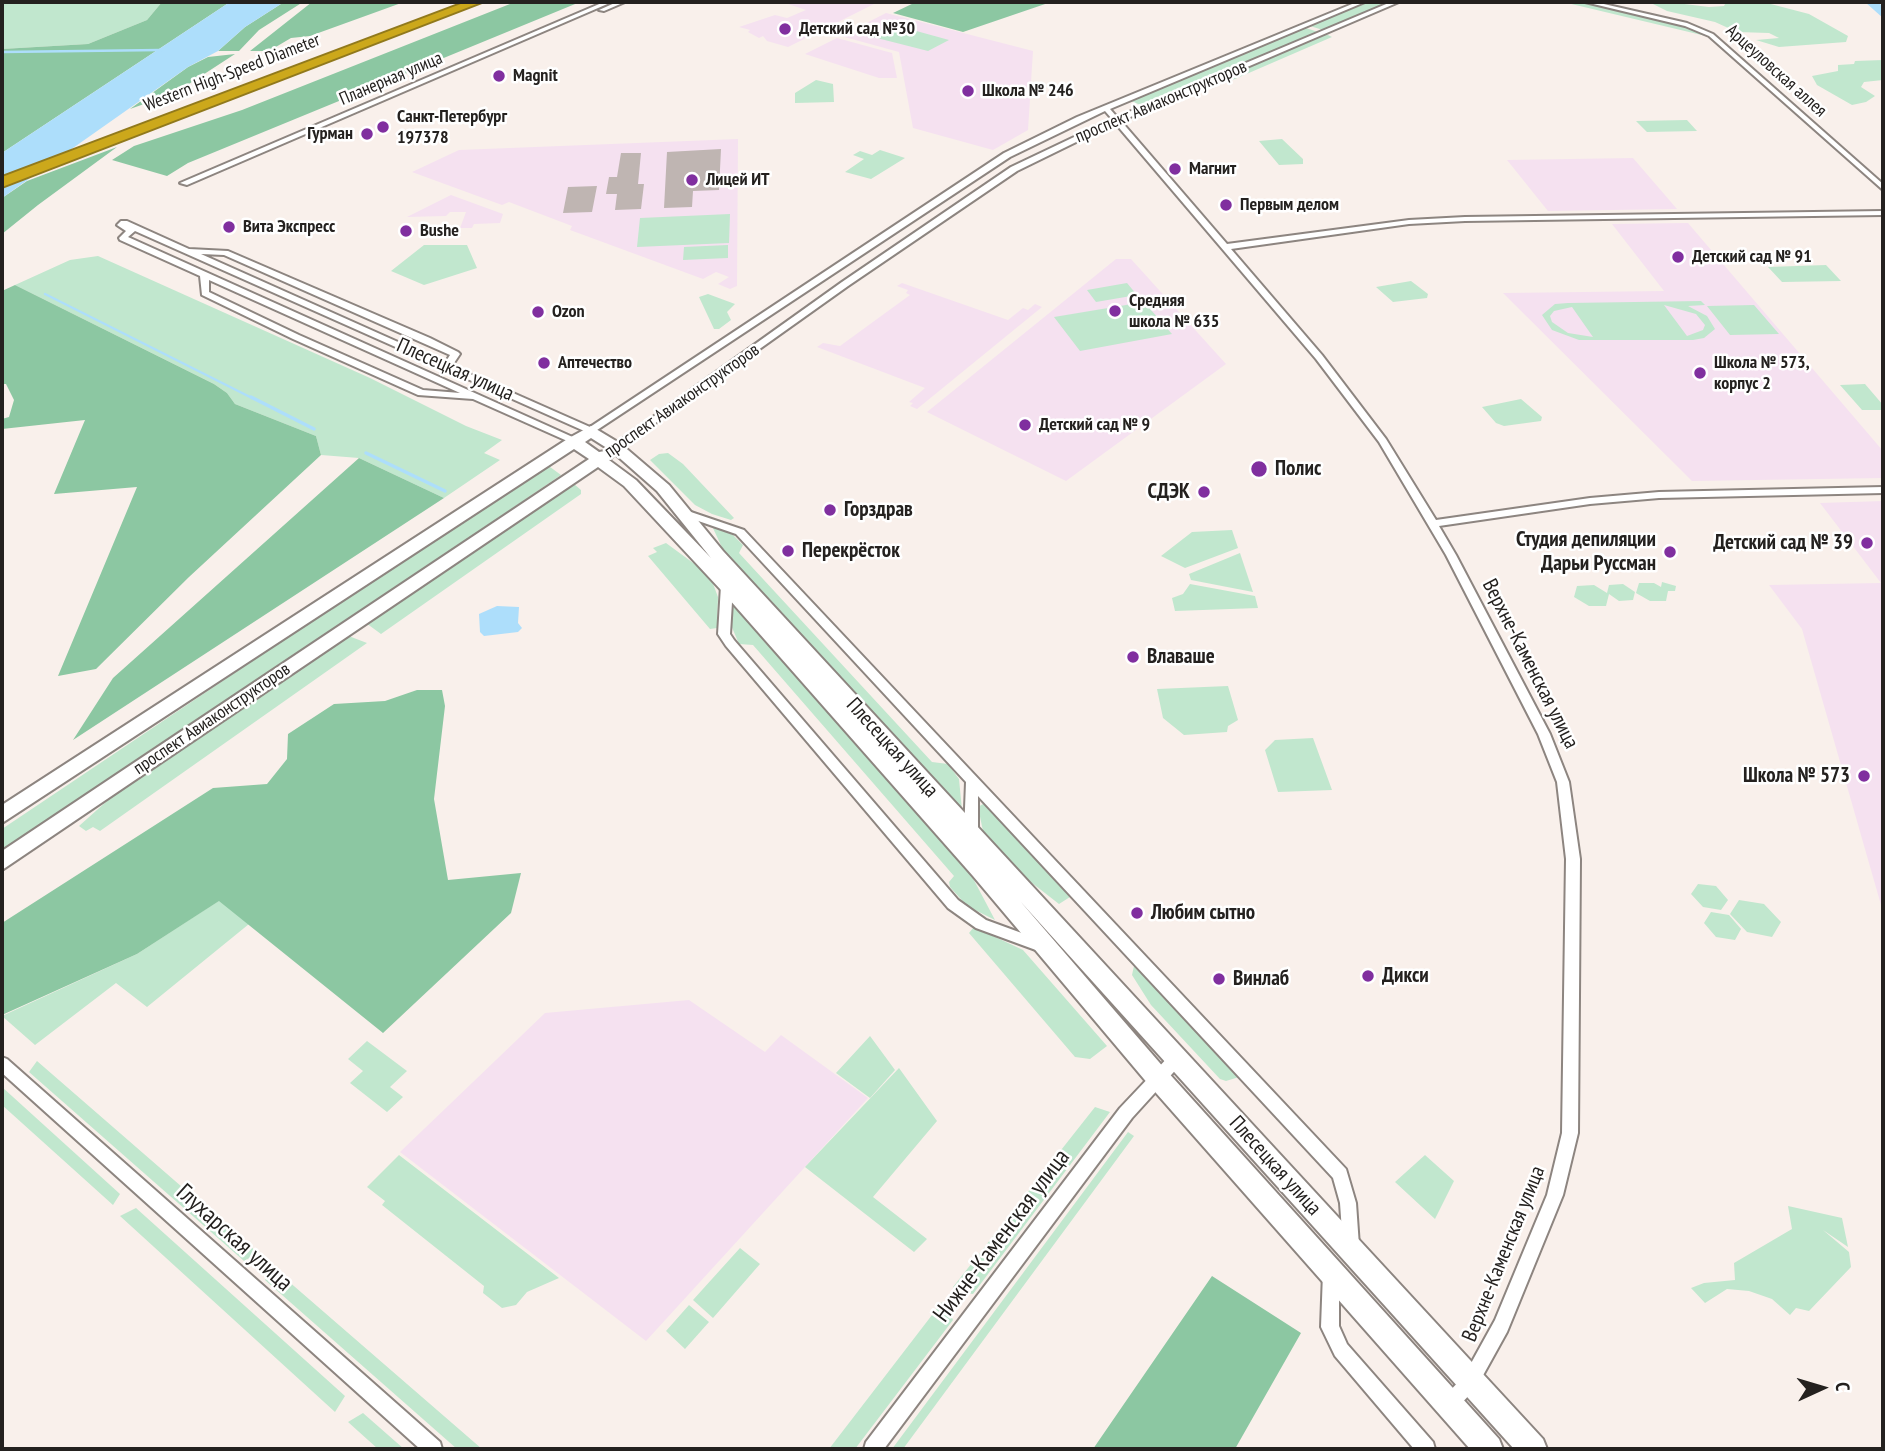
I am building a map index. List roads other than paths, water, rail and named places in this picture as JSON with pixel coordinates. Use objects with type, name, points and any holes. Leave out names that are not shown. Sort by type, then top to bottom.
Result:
[{"type":"highway","name":"Western High-Speed Diameter","points":[[2,181],[452,2]]},
{"type":"highway","name":"Western High-Speed Diameter","points":[[2,170],[476,2]]},
{"type":"street","name":"Планерная улица","points":[[184,183],[609,2]]},
{"type":"street","name":"Планерная улица","points":[[211,181],[245,163],[622,2]]},
{"type":"street","name":"проспект Авиаконструкторов","points":[[2,815],[591,431],[991,164],[1106,108],[1362,2]]},
{"type":"street","name":"проспект Авиаконструкторов","points":[[2,862],[599,459],[845,284],[1014,169],[1116,121],[1396,2]]},
{"type":"street","name":"Арцеуловская аллея","points":[[1588,2],[1687,25],[1711,35],[1883,188]]},
{"type":"street","name":"Верхне-Каменская улица","points":[[1106,108],[1360,409],[1434,524],[1554,757],[1567,805],[1573,859],[1570,1133],[1555,1195],[1501,1326],[1470,1381],[1449,1404]]},
{"type":"street","points":[[1225,247],[1409,222],[1465,219],[1883,214]]},
{"type":"street","name":"Плесецкая улица","points":[[1489,1449],[1157,1077],[980,870],[727,586],[630,483],[574,440],[123,238],[131,230],[122,224],[591,431],[616,447],[663,488],[717,555],[1533,1449]]},
{"type":"street","points":[[185,251],[225,253],[427,340],[455,354],[447,367]]},
{"type":"street","points":[[204,274],[205,293],[421,393],[478,398]]},
{"type":"street","points":[[1434,524],[1590,500],[1659,495],[1883,490]]},
{"type":"street","points":[[685,513],[725,524],[740,532],[1340,1174],[1348,1203],[1352,1250]]},
{"type":"street","points":[[727,586],[724,634],[730,643],[953,904],[981,924],[1044,947]]},
{"type":"street","points":[[971,835],[972,781]]},
{"type":"street","name":"Нижне-Каменская улица","points":[[873,1449],[1126,1113],[1177,1058]]},
{"type":"street","name":"Глухарская улица","points":[[2,1064],[433,1449]]},
{"type":"street","points":[[1331,1273],[1330,1327],[1341,1350],[1426,1449]]},
{"type":"water","points":[[230,2],[284,2],[245,27],[218,51],[188,67],[2,198],[2,153]]},
{"type":"water","points":[[497,606],[519,607],[518,623],[522,628],[518,632],[484,636],[480,632],[479,614]]},
{"type":"waterway","points":[[1871,2],[1883,14]]},
{"type":"waterway","points":[[2,52],[161,50]]},
{"type":"waterway","points":[[45,294],[254,399]]},
{"type":"waterway","points":[[251,397],[314,429]]},
{"type":"waterway","points":[[366,453],[445,491]]},
{"type":"place","name":"Детский сад №30","points":[[785,29]]},
{"type":"place","name":"Magnit","points":[[499,76]]},
{"type":"place","name":"Школа № 246","points":[[968,91]]},
{"type":"place","name":"Санкт-Петербург 197378","points":[[383,127]]},
{"type":"place","name":"Гурман","points":[[367,134]]},
{"type":"place","name":"Магнит","points":[[1175,169]]},
{"type":"place","name":"Лицей ИТ","points":[[692,180]]},
{"type":"place","name":"Первым делом","points":[[1226,205]]},
{"type":"place","name":"Вита Экспресс","points":[[229,227]]},
{"type":"place","name":"Bushe","points":[[406,231]]},
{"type":"place","name":"Детский сад № 91","points":[[1678,257]]},
{"type":"place","name":"Средняя школа № 635","points":[[1115,311]]},
{"type":"place","name":"Ozon","points":[[538,312]]},
{"type":"place","name":"Аптечество","points":[[544,363]]},
{"type":"place","name":"Школа № 573, корпус 2","points":[[1700,373]]},
{"type":"place","name":"Детский сад № 9","points":[[1025,425]]},
{"type":"place","name":"Полис","points":[[1259,469]]},
{"type":"place","name":"СДЭК","points":[[1204,492]]},
{"type":"place","name":"Горздрав","points":[[830,510]]},
{"type":"place","name":"Детский сад № 39","points":[[1867,543]]},
{"type":"place","name":"Перекрёсток","points":[[788,551]]},
{"type":"place","name":"Студия депиляции Дарьи Руссман","points":[[1670,552]]},
{"type":"place","name":"Влаваше","points":[[1133,657]]},
{"type":"place","name":"Школа № 573","points":[[1864,776]]},
{"type":"place","name":"Любим сытно","points":[[1137,913]]},
{"type":"place","name":"Дикси","points":[[1368,976]]},
{"type":"place","name":"Винлаб","points":[[1219,979]]}]
